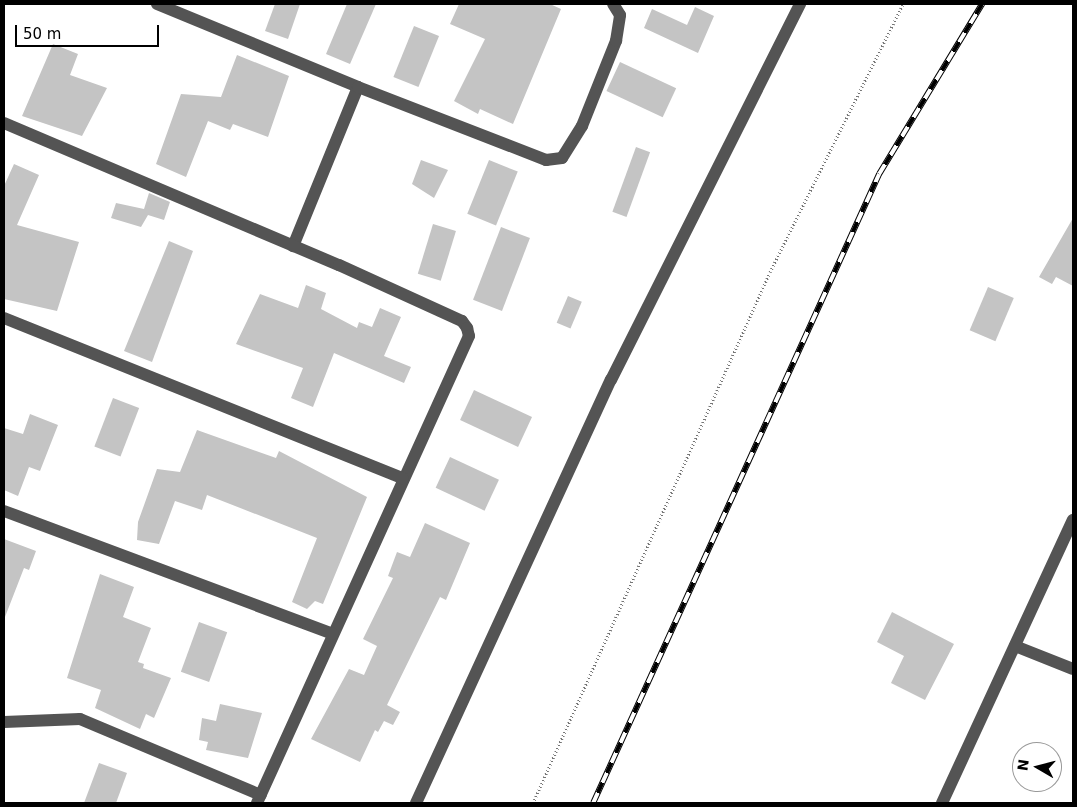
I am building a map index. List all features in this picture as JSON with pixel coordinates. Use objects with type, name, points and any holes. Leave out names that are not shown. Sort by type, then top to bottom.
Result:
[{"type":"street","points":[[157,4],[358,87],[546,160],[562,158],[582,126],[616,41],[620,15],[613,4]]},
{"type":"street","points":[[416,803],[611,380],[800,4]]},
{"type":"street","points":[[293,246],[358,87]]},
{"type":"street","points":[[4,123],[293,246],[462,321],[467,328],[469,336],[259,799],[80,719],[4,722]]},
{"type":"street","points":[[4,318],[404,478]]},
{"type":"street","points":[[4,511],[333,634]]},
{"type":"street","points":[[942,803],[1073,520]]},
{"type":"street","points":[[1015,646],[1073,669]]},
{"type":"path","points":[[533,803],[770,272],[903,4]]},
{"type":"building","points":[[275,4],[300,4],[288,39],[265,31]]},
{"type":"building","points":[[347,4],[376,4],[350,64],[326,54]]},
{"type":"building","points":[[459,4],[550,4],[561,9],[513,124],[480,109],[478,114],[454,101],[485,39],[450,24]]},
{"type":"building","points":[[695,7],[714,16],[698,53],[644,28],[652,9],[687,25]]},
{"type":"building","points":[[414,26],[439,36],[418,87],[393,77]]},
{"type":"building","points":[[53,44],[78,54],[70,75],[107,88],[82,136],[22,116]]},
{"type":"building","points":[[237,55],[289,76],[268,137],[233,124],[230,130],[208,121],[186,177],[156,164],[181,94],[221,97]]},
{"type":"building","points":[[620,62],[676,88],[663,117],[606,91]]},
{"type":"building","points":[[636,147],[650,152],[626,217],[612,212]]},
{"type":"building","points":[[421,160],[448,170],[434,198],[412,184]]},
{"type":"building","points":[[489,160],[518,172],[496,225],[467,214]]},
{"type":"building","points":[[14,164],[39,175],[17,225],[79,242],[57,311],[4,299],[4,186]]},
{"type":"building","points":[[149,193],[170,202],[164,220],[148,215],[141,227],[111,218],[116,203],[144,209]]},
{"type":"building","points":[[1073,218],[1073,286],[1056,277],[1052,284],[1039,277]]},
{"type":"building","points":[[433,224],[456,231],[441,281],[418,274]]},
{"type":"building","points":[[501,227],[530,238],[502,311],[473,300]]},
{"type":"building","points":[[169,241],[193,251],[152,362],[124,351]]},
{"type":"building","points":[[306,285],[326,293],[321,309],[357,328],[359,322],[372,327],[380,308],[401,317],[384,356],[411,367],[404,383],[334,353],[313,407],[291,398],[303,368],[236,344],[260,294],[298,308]]},
{"type":"building","points":[[988,287],[1014,298],[995,341],[970,330]]},
{"type":"building","points":[[568,296],[582,302],[570,329],[557,323]]},
{"type":"building","points":[[474,390],[532,417],[518,447],[460,420]]},
{"type":"building","points":[[113,398],[139,408],[121,457],[94,447]]},
{"type":"building","points":[[30,414],[58,425],[40,471],[29,467],[18,496],[4,490],[4,428],[23,434]]},
{"type":"building","points":[[197,430],[276,458],[279,451],[367,497],[323,604],[315,601],[307,609],[292,602],[317,538],[207,495],[202,510],[175,501],[159,544],[137,540],[138,522],[157,469],[180,472]]},
{"type":"building","points":[[450,457],[499,480],[485,511],[436,488]]},
{"type":"building","points":[[425,523],[470,543],[446,600],[440,597],[387,705],[400,712],[393,725],[384,721],[378,732],[375,730],[360,762],[311,739],[349,669],[364,675],[377,646],[363,639],[393,578],[388,576],[397,552],[410,557]]},
{"type":"building","points":[[4,539],[36,551],[29,570],[24,568],[5,617]]},
{"type":"building","points":[[100,574],[134,587],[123,617],[151,628],[138,662],[144,664],[143,668],[171,678],[154,718],[146,714],[140,729],[95,708],[101,690],[67,678]]},
{"type":"building","points":[[892,612],[954,644],[925,700],[891,683],[904,656],[877,642]]},
{"type":"building","points":[[199,622],[227,632],[209,682],[181,672]]},
{"type":"building","points":[[220,704],[262,713],[248,758],[206,750],[208,742],[199,740],[202,718],[216,721]]},
{"type":"building","points":[[99,763],[127,773],[116,803],[84,803]]},
{"type":"railway","points":[[593,803],[879,174],[982,4]]}]
